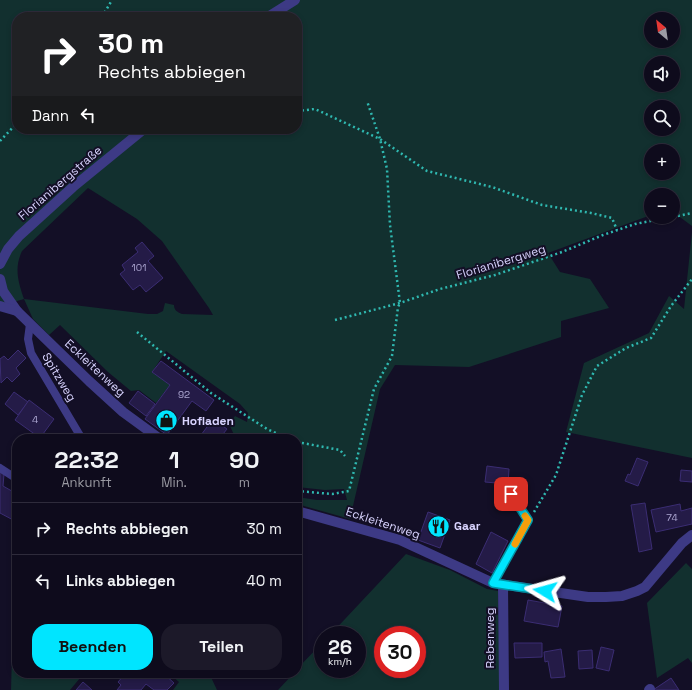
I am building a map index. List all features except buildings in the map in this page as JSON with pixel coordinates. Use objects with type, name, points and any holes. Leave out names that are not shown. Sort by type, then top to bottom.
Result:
[{"type":"street","points":[[276,12],[295,0]]},
{"type":"street","name":"Florianibergstraße","points":[[0,264],[8,249],[19,236],[73,187],[138,134]]},
{"type":"street","name":"Eckleitenweg","points":[[0,279],[3,292],[17,311],[123,412],[153,434]]},
{"type":"street","name":"Eckleitenweg","points":[[0,306],[17,311]]},
{"type":"street","name":"Eckleitenweg","points":[[302,512],[400,540],[493,583],[588,597],[622,596],[645,587],[682,542],[692,535]]},
{"type":"street","name":"Rebenweg","points":[[503,585],[504,690]]},
{"type":"lane","name":"Spitzweg","points":[[30,324],[28,339],[31,353],[79,434]]},
{"type":"lane","points":[[0,468],[12,476]]},
{"type":"lane","points":[[493,583],[528,520],[511,494]]},
{"type":"path","points":[[105,12],[112,0]]},
{"type":"path","points":[[302,492],[316,494],[345,493],[349,491],[374,389],[392,356],[398,307],[400,303],[390,225],[387,169],[380,139],[367,101]]},
{"type":"path","points":[[302,110],[315,109],[380,139],[427,172],[492,187],[542,205],[612,218],[617,230]]},
{"type":"path","points":[[0,141],[12,128]]},
{"type":"path","name":"Florianibergweg","points":[[680,215],[692,213]]},
{"type":"path","name":"Florianibergweg","points":[[335,320],[400,303],[440,289],[525,265],[617,230],[644,222]]},
{"type":"path","points":[[528,520],[542,500],[556,475],[582,395],[597,366],[626,348],[651,338],[671,306],[692,279]]},
{"type":"path","points":[[137,332],[211,393],[267,429],[278,434]]},
{"type":"path","points":[[302,443],[340,450],[345,456]]},
{"type":"green space","points":[[0,0],[692,0],[692,226],[680,217],[680,188],[644,188],[644,218],[548,253],[560,272],[590,279],[609,308],[561,321],[561,337],[469,367],[395,365],[380,389],[350,519],[302,505],[302,498],[317,500],[347,500],[344,489],[325,490],[302,488],[302,434],[234,434],[229,424],[235,416],[247,422],[248,413],[240,404],[166,351],[152,372],[170,385],[156,403],[139,390],[131,391],[108,372],[60,325],[49,335],[33,319],[24,299],[0,306]],"holes":[[[88,188],[137,219],[162,241],[213,315],[182,314],[176,311],[174,305],[165,303],[163,311],[157,314],[148,314],[24,299],[19,281],[18,263],[22,251]]]},
{"type":"green space","points":[[692,232],[692,458],[566,432],[584,363],[649,333],[669,296],[684,309]]},
{"type":"green space","points":[[406,554],[450,570],[487,589],[498,591],[500,690],[278,690],[289,678],[302,678],[302,664],[314,651],[314,678],[366,678],[366,626],[338,626]]},
{"type":"green space","points":[[686,563],[692,569],[692,663],[688,658],[657,678],[647,603]]},
{"type":"green space","points":[[12,654],[12,678],[80,678],[70,690],[11,690]]},
{"type":"green space","points":[[175,678],[211,678],[217,690],[173,690],[179,682]]},
{"type":"slow traffic","points":[[515,544],[528,520],[525,516]]},
{"type":"place","name":"Hofladen","points":[[167,421]]},
{"type":"place","name":"Gaar","points":[[439,526]]},
{"type":"route","points":[[511,494],[528,520],[493,583],[545,591]]}]
